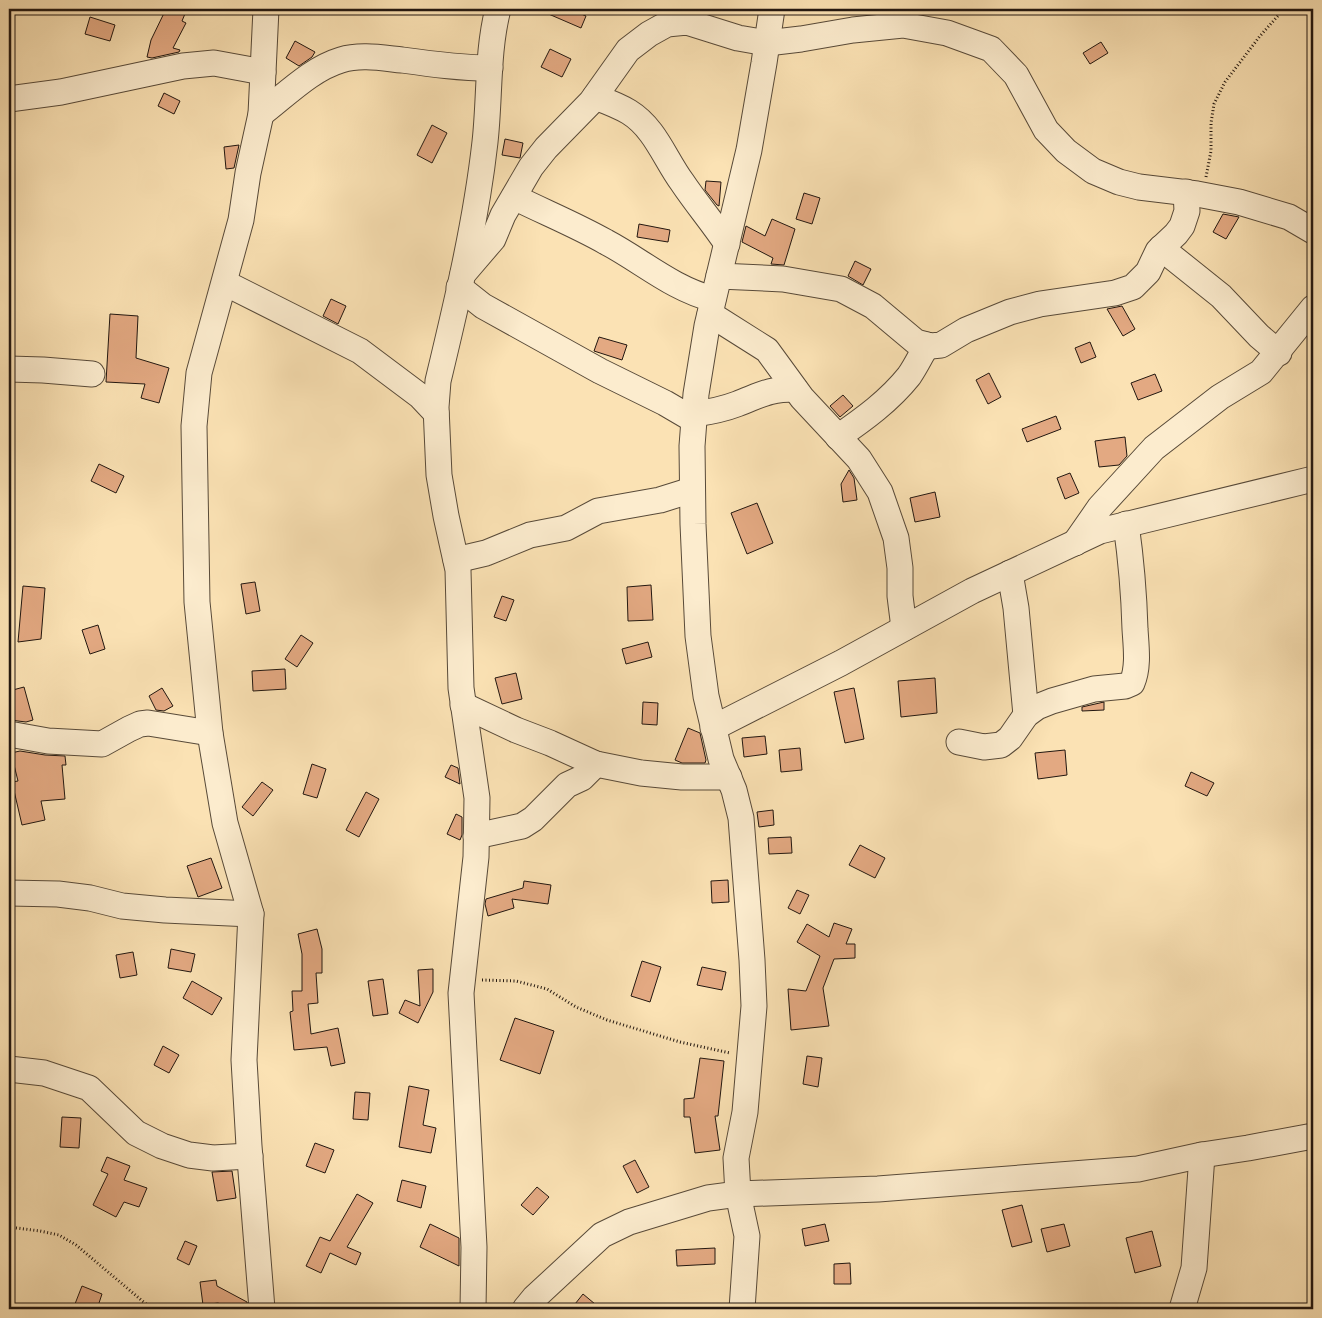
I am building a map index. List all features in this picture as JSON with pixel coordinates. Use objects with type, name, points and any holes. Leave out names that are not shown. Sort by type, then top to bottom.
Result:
[{"type":"street","points":[[262,1309],[244,1060],[251,914],[225,822],[210,733],[196,602],[194,426],[199,373],[241,220],[248,173],[261,114],[266,9]]},
{"type":"street","points":[[473,1309],[474,1248],[461,993],[476,857],[477,798],[461,688],[458,570],[439,476],[436,413],[438,381],[474,216],[485,141],[490,68],[498,9]]},
{"type":"street","points":[[742,1309],[748,1236],[738,1194],[736,1158],[745,1112],[750,1057],[754,1006],[752,960],[741,818],[734,790],[721,758],[713,728],[706,696],[698,636],[692,446],[696,394],[714,296],[749,150],[772,9]]},
{"type":"street","points":[[460,282],[493,239],[503,215],[531,168],[546,148],[594,97],[628,50],[649,34],[667,24],[687,22],[738,38],[767,43],[853,30],[903,25],[947,33],[991,49],[1016,75],[1046,130],[1066,151],[1093,171],[1119,182],[1139,187],[1239,202],[1289,217],[1313,231]]},
{"type":"street","points":[[261,114],[315,72],[339,60],[377,58],[465,68],[490,68]]},
{"type":"street","points":[[9,99],[61,92],[183,66],[206,63],[222,64],[263,72]]},
{"type":"street","points":[[594,97],[630,112],[644,125],[727,244]]},
{"type":"street","points":[[514,197],[608,242],[676,285],[698,295],[714,296],[783,279],[841,289],[873,306],[916,342],[927,345],[941,345],[966,330],[1010,312],[1040,304],[1100,296],[1133,287],[1142,279],[1161,248],[1182,226],[1195,194]]},
{"type":"street","points":[[1289,217],[1313,214]]},
{"type":"street","points":[[1161,248],[1221,296],[1259,336],[1279,353]]},
{"type":"street","points":[[460,282],[483,306],[616,380],[694,417],[737,404],[762,393],[780,389],[795,389]]},
{"type":"street","points":[[225,283],[360,351],[420,396],[436,413]]},
{"type":"street","points":[[714,296],[767,350],[795,389],[838,438],[860,459],[880,492],[896,538],[904,628]]},
{"type":"street","points":[[1075,542],[1100,507],[1154,448],[1220,397],[1262,372],[1313,308]]},
{"type":"street","points":[[838,438],[868,417],[887,400],[910,374],[927,345]]},
{"type":"street","points":[[9,369],[92,374]]},
{"type":"street","points":[[713,728],[841,663],[1010,573],[1100,531],[1313,479]]},
{"type":"street","points":[[456,560],[486,553],[530,535],[566,528],[598,511],[660,500],[692,490]]},
{"type":"street","points":[[959,742],[984,747],[1001,745],[1010,738],[1026,715],[1037,707],[1094,689],[1125,686],[1132,683],[1136,666],[1136,644],[1126,524]]},
{"type":"street","points":[[1010,573],[1016,608],[1026,715]]},
{"type":"street","points":[[463,705],[596,764],[641,773],[729,777]]},
{"type":"street","points":[[9,734],[48,741],[102,744],[129,729],[148,723],[210,733]]},
{"type":"street","points":[[476,836],[522,826],[534,819],[567,785],[582,778],[596,764]]},
{"type":"street","points":[[9,893],[58,894],[90,898],[122,906],[165,910],[251,914]]},
{"type":"street","points":[[9,1070],[44,1073],[89,1088],[136,1133],[162,1146],[189,1155],[212,1158],[250,1156]]},
{"type":"street","points":[[525,1309],[534,1298],[602,1235],[629,1222],[708,1198],[738,1194],[878,1189],[1138,1169],[1202,1155],[1313,1136]]},
{"type":"street","points":[[1182,1309],[1194,1268],[1202,1155]]},
{"type":"path","points":[[1195,194],[1206,173],[1211,151],[1211,123],[1214,104],[1226,82],[1260,36],[1284,9]]},
{"type":"path","points":[[463,978],[533,985],[547,989],[576,1007],[607,1020],[680,1042],[750,1057]]},
{"type":"path","points":[[9,1227],[40,1230],[59,1235],[76,1245],[152,1309]]},
{"type":"building","points":[[166,9],[187,9],[182,21],[186,23],[173,48],[180,50],[179,52],[152,58],[147,57],[151,40]]},
{"type":"building","points":[[537,9],[569,9],[586,16],[581,28]]},
{"type":"building","points":[[90,17],[115,25],[110,41],[85,34]]},
{"type":"building","points":[[295,41],[315,52],[312,57],[299,66],[286,58]]},
{"type":"building","points":[[1101,42],[1108,53],[1090,64],[1083,53]]},
{"type":"building","points":[[550,49],[571,59],[562,77],[541,67]]},
{"type":"building","points":[[164,93],[180,101],[174,114],[158,106]]},
{"type":"building","points":[[432,125],[447,133],[432,163],[417,155]]},
{"type":"building","points":[[505,139],[523,143],[520,158],[502,155]]},
{"type":"building","points":[[239,145],[234,168],[226,169],[224,147]]},
{"type":"building","points":[[706,181],[721,182],[719,206],[705,190]]},
{"type":"building","points":[[804,193],[820,198],[812,224],[796,219]]},
{"type":"building","points":[[1223,214],[1239,217],[1226,239],[1213,232]]},
{"type":"building","points":[[772,219],[795,229],[784,265],[771,264],[773,258],[742,242],[746,226],[765,236]]},
{"type":"building","points":[[639,224],[670,230],[668,242],[637,237]]},
{"type":"building","points":[[855,261],[871,269],[863,285],[848,276]]},
{"type":"building","points":[[331,299],[346,306],[338,324],[323,316]]},
{"type":"building","points":[[1122,306],[1135,329],[1123,336],[1107,309]]},
{"type":"building","points":[[110,314],[138,316],[136,358],[169,368],[159,403],[141,398],[145,384],[106,382]]},
{"type":"building","points":[[599,337],[627,345],[622,360],[594,351]]},
{"type":"building","points":[[1090,342],[1096,357],[1081,363],[1075,348]]},
{"type":"building","points":[[989,373],[1001,397],[988,404],[976,380]]},
{"type":"building","points":[[1155,374],[1162,391],[1138,400],[1131,383]]},
{"type":"building","points":[[843,395],[853,406],[840,417],[830,406]]},
{"type":"building","points":[[1056,416],[1061,429],[1027,442],[1022,429]]},
{"type":"building","points":[[1125,437],[1127,456],[1119,465],[1099,467],[1095,441]]},
{"type":"building","points":[[99,464],[124,476],[116,493],[91,481]]},
{"type":"building","points":[[849,470],[854,478],[857,500],[843,502],[841,484]]},
{"type":"building","points":[[1070,473],[1079,493],[1065,499],[1057,478]]},
{"type":"building","points":[[935,492],[940,517],[915,522],[910,498]]},
{"type":"building","points":[[757,503],[773,543],[747,554],[731,513]]},
{"type":"building","points":[[255,582],[260,611],[246,614],[241,584]]},
{"type":"building","points":[[651,585],[653,620],[628,621],[627,587]]},
{"type":"building","points":[[23,586],[45,588],[41,639],[18,642]]},
{"type":"building","points":[[502,596],[514,600],[506,621],[494,617]]},
{"type":"building","points":[[98,625],[105,649],[90,654],[82,630]]},
{"type":"building","points":[[301,635],[313,643],[297,667],[285,659]]},
{"type":"building","points":[[648,642],[652,657],[626,664],[622,649]]},
{"type":"building","points":[[285,669],[286,689],[253,691],[252,671]]},
{"type":"building","points":[[516,673],[522,699],[502,704],[495,678]]},
{"type":"building","points":[[935,678],[937,713],[901,717],[898,681]]},
{"type":"building","points":[[24,687],[33,720],[26,722],[10,720],[9,691]]},
{"type":"building","points":[[162,688],[173,706],[164,711],[156,710],[149,696]]},
{"type":"building","points":[[854,688],[864,739],[845,743],[834,692]]},
{"type":"building","points":[[643,702],[658,703],[657,725],[642,724]]},
{"type":"building","points":[[1104,702],[1104,710],[1082,711],[1082,707]]},
{"type":"building","points":[[688,728],[700,733],[705,763],[682,763],[675,760]]},
{"type":"building","points":[[765,736],[767,754],[744,757],[742,738]]},
{"type":"building","points":[[800,748],[802,770],[781,772],[779,750]]},
{"type":"building","points":[[1065,750],[1067,775],[1038,779],[1035,753]]},
{"type":"building","points":[[20,751],[65,756],[66,765],[62,765],[65,799],[41,801],[45,820],[22,825],[12,782],[18,781],[11,753]]},
{"type":"building","points":[[312,764],[326,769],[317,798],[303,794]]},
{"type":"building","points":[[451,765],[458,768],[460,784],[445,777]]},
{"type":"building","points":[[1191,772],[1214,783],[1207,796],[1185,786]]},
{"type":"building","points":[[262,782],[273,790],[253,816],[242,807]]},
{"type":"building","points":[[366,792],[379,799],[359,837],[346,830]]},
{"type":"building","points":[[773,810],[774,825],[759,827],[757,812]]},
{"type":"building","points":[[456,814],[462,817],[462,835],[460,840],[447,834]]},
{"type":"building","points":[[791,837],[792,853],[769,854],[768,838]]},
{"type":"building","points":[[860,845],[885,858],[875,878],[849,865]]},
{"type":"building","points":[[211,858],[222,888],[198,897],[187,866]]},
{"type":"building","points":[[728,880],[729,902],[712,903],[711,881]]},
{"type":"building","points":[[524,881],[551,885],[548,904],[512,899],[514,908],[488,916],[485,904],[486,899],[523,888]]},
{"type":"building","points":[[797,890],[809,895],[800,914],[788,908]]},
{"type":"building","points":[[834,923],[852,929],[846,944],[855,944],[855,958],[834,959],[823,988],[829,1026],[791,1030],[788,989],[806,991],[820,956],[797,942],[807,924],[829,937]]},
{"type":"building","points":[[317,929],[322,949],[322,973],[316,973],[318,1003],[308,1004],[311,1034],[338,1028],[345,1063],[331,1066],[327,1047],[294,1050],[290,1012],[293,1011],[292,991],[302,991],[302,954],[298,934]]},
{"type":"building","points":[[171,949],[195,954],[191,972],[168,968]]},
{"type":"building","points":[[133,952],[137,975],[120,978],[116,955]]},
{"type":"building","points":[[642,961],[661,967],[650,1002],[631,996]]},
{"type":"building","points":[[702,967],[726,972],[722,990],[697,985]]},
{"type":"building","points":[[433,969],[433,992],[418,1023],[399,1013],[405,1000],[420,1006],[418,970]]},
{"type":"building","points":[[383,979],[388,1014],[373,1016],[368,981]]},
{"type":"building","points":[[192,981],[222,998],[212,1015],[183,998]]},
{"type":"building","points":[[515,1018],[554,1031],[540,1074],[500,1060]]},
{"type":"building","points":[[163,1046],[179,1055],[169,1073],[154,1065]]},
{"type":"building","points":[[807,1056],[822,1058],[818,1087],[803,1084]]},
{"type":"building","points":[[700,1058],[724,1061],[718,1116],[715,1116],[720,1150],[695,1153],[690,1117],[684,1117],[684,1099],[694,1098]]},
{"type":"building","points":[[409,1086],[429,1090],[423,1125],[436,1128],[431,1153],[399,1147]]},
{"type":"building","points":[[355,1092],[370,1093],[368,1120],[353,1119]]},
{"type":"building","points":[[62,1117],[81,1118],[79,1148],[60,1147]]},
{"type":"building","points":[[315,1143],[334,1150],[325,1173],[306,1166]]},
{"type":"building","points":[[107,1157],[130,1166],[124,1180],[147,1188],[139,1207],[124,1202],[116,1217],[93,1205],[108,1174],[101,1171]]},
{"type":"building","points":[[635,1160],[649,1187],[637,1193],[623,1166]]},
{"type":"building","points":[[232,1171],[236,1198],[217,1201],[212,1172]]},
{"type":"building","points":[[402,1180],[426,1186],[421,1208],[397,1201]]},
{"type":"building","points":[[537,1187],[549,1197],[533,1215],[521,1205]]},
{"type":"building","points":[[357,1194],[373,1203],[347,1247],[361,1253],[356,1265],[330,1253],[321,1273],[306,1266],[320,1237],[330,1241]]},
{"type":"building","points":[[1022,1205],[1032,1242],[1012,1247],[1002,1210]]},
{"type":"building","points":[[430,1224],[459,1238],[459,1266],[420,1247]]},
{"type":"building","points":[[825,1224],[829,1241],[805,1246],[802,1229]]},
{"type":"building","points":[[1064,1224],[1070,1246],[1047,1252],[1041,1229]]},
{"type":"building","points":[[1152,1231],[1161,1266],[1135,1273],[1126,1238]]},
{"type":"building","points":[[185,1241],[197,1246],[189,1265],[177,1259]]},
{"type":"building","points":[[715,1248],[715,1264],[677,1266],[676,1250]]},
{"type":"building","points":[[850,1263],[851,1284],[834,1284],[834,1264]]},
{"type":"building","points":[[216,1280],[217,1286],[247,1302],[248,1309],[231,1309],[218,1303],[203,1305],[200,1282]]},
{"type":"building","points":[[82,1286],[102,1294],[97,1309],[73,1309]]},
{"type":"building","points":[[583,1294],[601,1309],[571,1309]]}]
